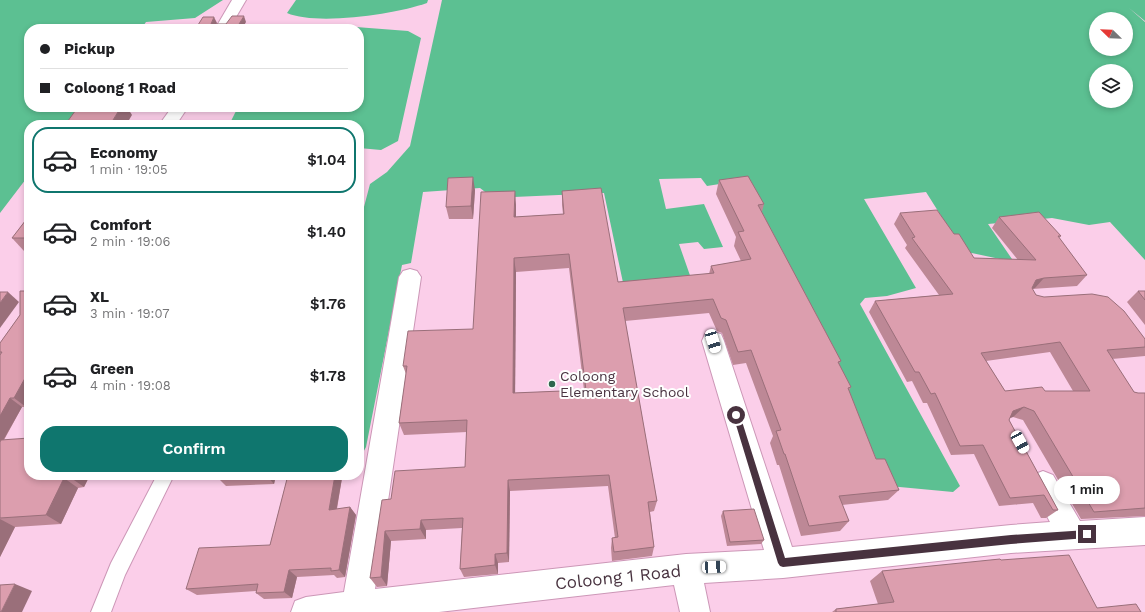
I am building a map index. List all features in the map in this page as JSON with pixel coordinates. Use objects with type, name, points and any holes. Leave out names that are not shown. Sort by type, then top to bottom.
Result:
[{"type":"street","points":[[225,24],[240,0]]},
{"type":"street","points":[[357,606],[410,277]]},
{"type":"street","points":[[713,341],[783,563]]},
{"type":"street","points":[[1032,462],[1072,535]]},
{"type":"street","name":"Coloong 1 Road","points":[[306,612],[686,569],[783,563],[1011,540],[1145,531]]},
{"type":"street","points":[[686,569],[695,612]]},
{"type":"lane","points":[[101,612],[118,570],[163,480]]},
{"type":"shaded area","points":[[0,0],[223,0],[195,18],[146,22],[145,24],[24,24],[24,112],[77,112],[71,120],[24,120],[24,182],[0,213]]},
{"type":"shaded area","points":[[296,0],[428,0],[427,3],[396,11],[357,17],[317,18],[300,17],[287,13]]},
{"type":"shaded area","points":[[442,0],[1145,0],[1145,21],[1129,8],[1145,22],[1145,260],[1110,222],[1089,225],[1052,218],[988,224],[1014,262],[967,252],[952,242],[943,219],[926,192],[864,199],[916,288],[887,296],[865,298],[860,304],[960,486],[953,492],[889,486],[749,187],[726,183],[707,186],[701,178],[659,179],[666,209],[704,204],[723,247],[704,249],[698,242],[679,244],[693,284],[625,292],[604,193],[493,198],[480,188],[423,192],[411,263],[402,265],[366,447],[364,451],[364,207],[370,184],[387,172],[410,146]]},
{"type":"shaded area","points":[[364,28],[408,31],[421,38],[398,141],[381,150],[364,148],[364,120],[232,120],[236,112],[364,112]]},
{"type":"building","points":[[232,16],[244,16],[239,24],[226,24]]},
{"type":"building","points":[[203,17],[214,17],[211,24],[199,24]]},
{"type":"building","points":[[74,112],[118,112],[113,120],[69,120]]},
{"type":"building","points":[[748,176],[764,204],[758,205],[841,361],[838,362],[851,387],[848,388],[876,459],[885,459],[899,490],[839,496],[849,521],[809,526],[776,431],[781,430],[751,350],[738,352],[726,320],[721,318],[713,299],[623,308],[657,501],[648,502],[654,547],[614,552],[612,538],[618,537],[609,475],[508,480],[507,553],[495,554],[495,565],[460,569],[463,518],[421,520],[420,529],[385,531],[381,577],[370,578],[382,500],[391,499],[395,471],[465,467],[467,420],[399,423],[407,366],[403,366],[408,331],[473,329],[481,192],[515,191],[514,217],[564,214],[562,191],[601,188],[618,282],[714,273],[711,266],[751,259],[738,232],[744,231],[719,180]],"holes":[[[569,254],[586,390],[513,393],[514,258]]]},
{"type":"building","points":[[473,177],[471,206],[446,207],[448,178]]},
{"type":"building","points":[[937,210],[954,234],[959,234],[974,258],[1036,260],[999,217],[1039,212],[1061,236],[1058,236],[1087,275],[1044,278],[1036,280],[1032,288],[1036,295],[1044,297],[1092,294],[1108,297],[1124,311],[1145,339],[1145,347],[1107,350],[1134,392],[1145,393],[1145,508],[1094,512],[1034,411],[1024,407],[1013,411],[1009,420],[1058,510],[1053,510],[1044,495],[1010,498],[983,445],[960,446],[935,393],[931,394],[919,372],[915,372],[875,301],[953,294],[912,238],[915,237],[900,213]],"holes":[[[1060,342],[1090,391],[1045,391],[1042,387],[1005,391],[981,353]]]},
{"type":"building","points":[[24,222],[24,238],[12,238]]},
{"type":"building","points":[[20,291],[24,291],[24,380],[14,398],[10,398],[0,416],[0,355],[2,352],[0,352],[0,343],[20,315]]},
{"type":"building","points":[[1138,291],[1145,291],[1145,300]]},
{"type":"building","points":[[0,292],[8,292],[0,303]]},
{"type":"building","points":[[24,438],[24,480],[63,480],[46,515],[0,518],[1,440]]},
{"type":"building","points":[[287,480],[334,480],[329,510],[350,507],[339,570],[331,571],[331,568],[289,570],[284,592],[256,593],[258,584],[186,589],[199,548],[270,545]]},
{"type":"building","points":[[754,509],[764,540],[730,542],[723,511]]},
{"type":"building","points":[[1069,555],[1097,608],[1136,604],[1141,612],[836,612],[836,609],[894,602],[882,571],[1000,559]]},
{"type":"building","points":[[15,584],[1,612],[0,612],[0,585]]},
{"type":"place","name":"Coloong Elementary School","points":[[552,384]]},
{"type":"route","points":[[736,415],[783,563],[1011,540],[1087,534]]}]
